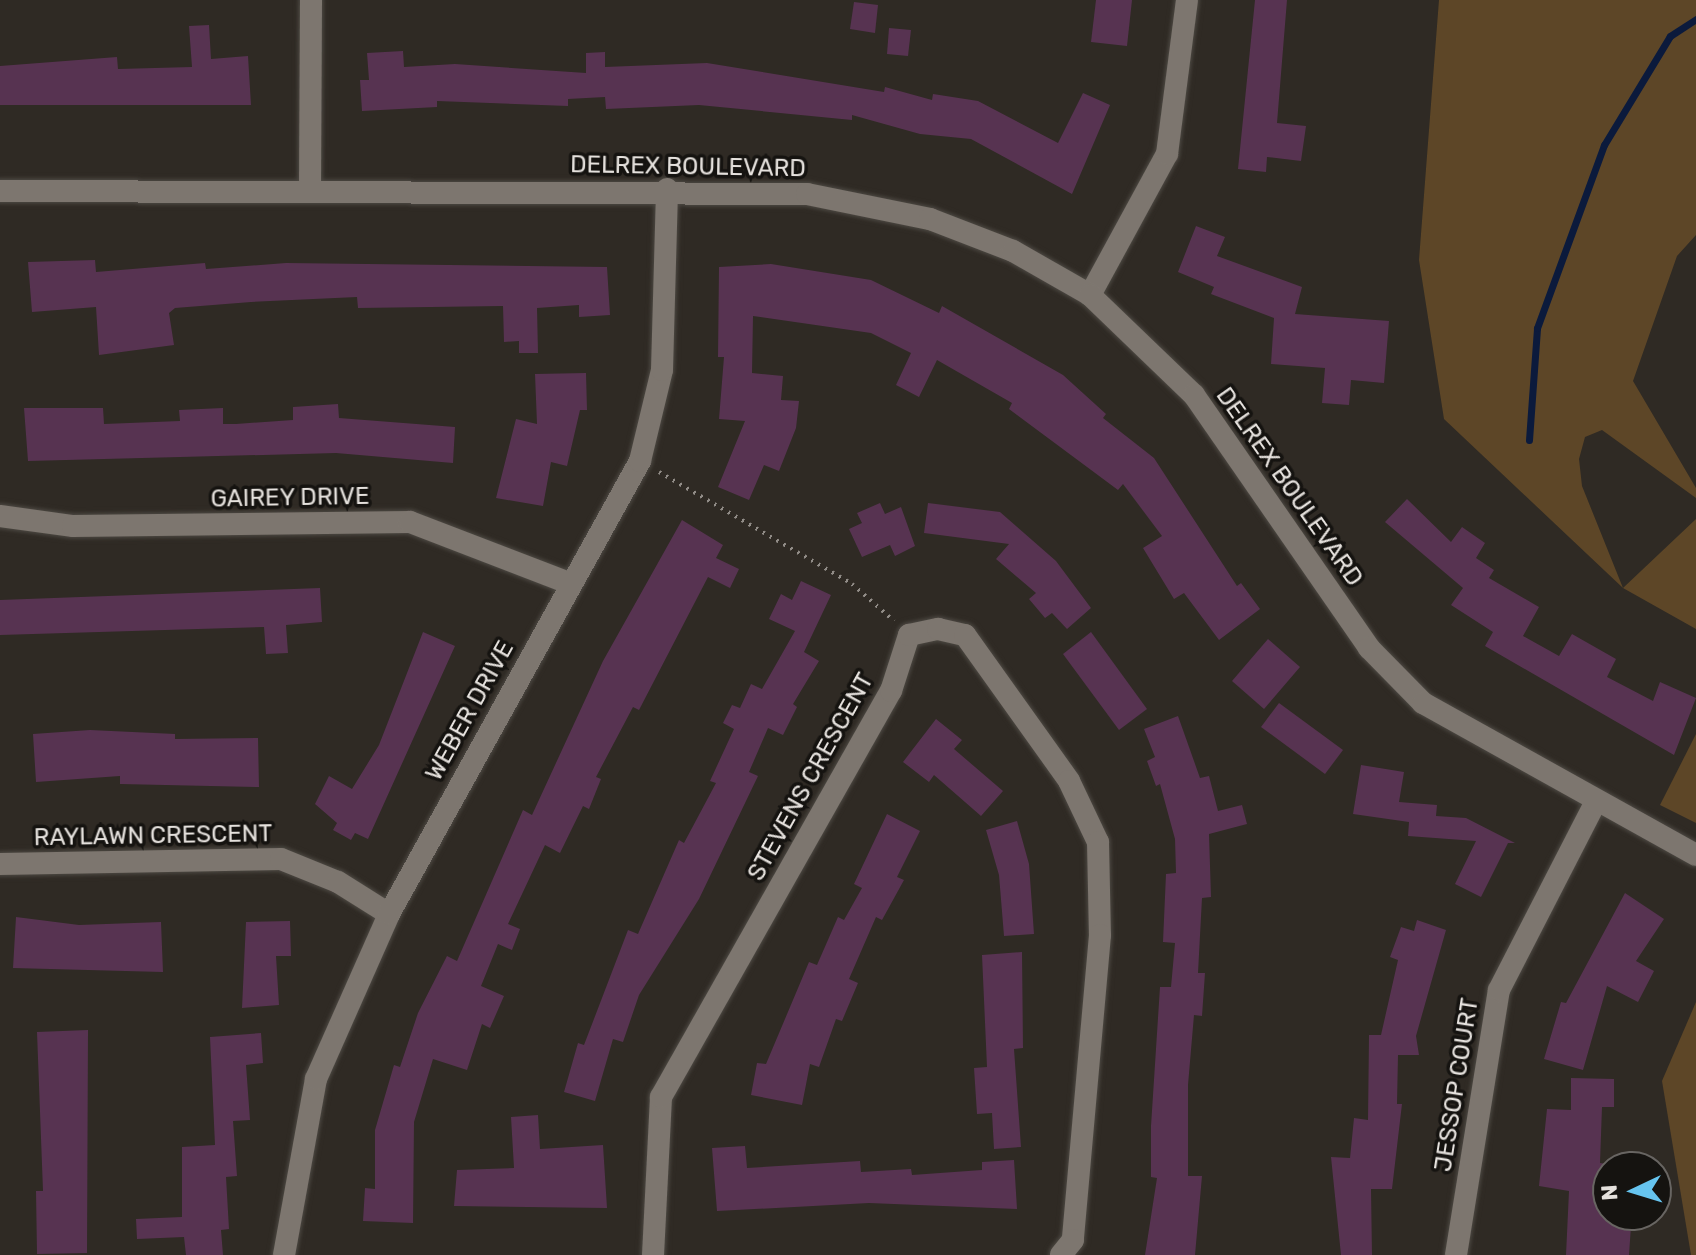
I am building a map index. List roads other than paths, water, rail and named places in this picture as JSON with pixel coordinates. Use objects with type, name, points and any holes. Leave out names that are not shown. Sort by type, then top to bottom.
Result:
[{"type":"street","points":[[310,191],[311,0]]},
{"type":"street","points":[[1090,295],[1167,154],[1187,0]]},
{"type":"street","name":"DELREX BOULEVARD","points":[[0,191],[667,189],[807,194],[930,219],[1013,251],[1090,295],[1194,395],[1369,648],[1423,703],[1595,803],[1696,855]]},
{"type":"street","name":"WEBER DRIVE","points":[[284,1255],[316,1079],[389,914],[569,583],[640,461],[662,370],[667,189]]},
{"type":"street","name":"GAIREY DRIVE","points":[[0,516],[73,526],[410,522],[569,583]]},
{"type":"street","name":"STEVENS CRESCENT","points":[[653,1255],[661,1097],[891,691],[909,635],[938,629],[965,635],[1069,781],[1098,842],[1100,935],[1073,1240],[1061,1255]]},
{"type":"street","name":"JESSOP COURT","points":[[1456,1255],[1499,990],[1595,803]]},
{"type":"street","name":"RAYLAWN CRESCENT","points":[[0,864],[281,859],[338,882],[389,914]]},
{"type":"waterway","points":[[1529,440],[1537,328],[1604,145],[1670,36],[1696,19]]}]
